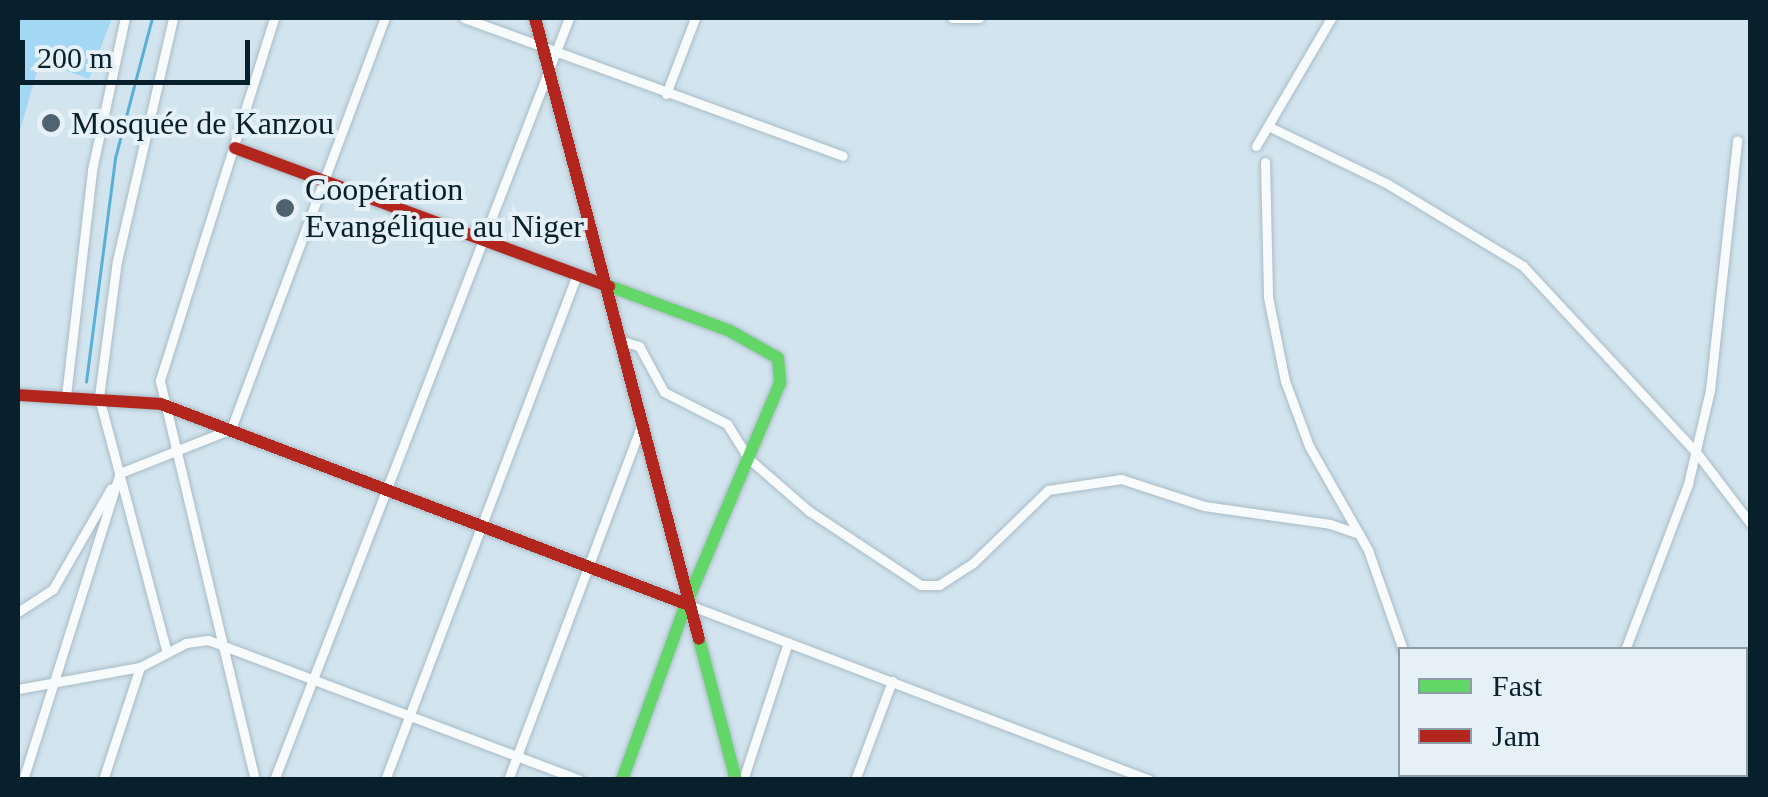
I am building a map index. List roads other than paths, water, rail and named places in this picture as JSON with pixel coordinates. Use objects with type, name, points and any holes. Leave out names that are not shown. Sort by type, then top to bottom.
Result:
[{"type":"street","points":[[66,396],[92,170],[125,18]]},
{"type":"street","points":[[167,652],[99,397],[117,261],[173,18]]},
{"type":"street","points":[[255,780],[227,652],[161,404],[160,380],[274,18]]},
{"type":"street","points":[[18,612],[53,589],[120,472],[230,429],[384,18]]},
{"type":"street","points":[[464,18],[843,156]]},
{"type":"street","points":[[535,18],[550,50],[550,71],[601,285],[686,604],[740,780]]},
{"type":"street","points":[[550,50],[569,18]]},
{"type":"street","points":[[666,94],[695,18]]},
{"type":"street","points":[[952,18],[979,18]]},
{"type":"street","points":[[1256,146],[1331,18]]},
{"type":"street","points":[[274,780],[315,684],[386,488],[550,71]]},
{"type":"street","points":[[1268,126],[1386,183],[1523,266],[1696,452],[1750,523]]},
{"type":"street","points":[[1626,647],[1696,452],[1710,390],[1737,140]]},
{"type":"street","points":[[235,148],[483,243],[730,331],[778,358],[780,382],[686,604],[622,780]]},
{"type":"street","points":[[1265,162],[1268,296],[1285,381],[1309,446],[1359,534],[1402,647]]},
{"type":"street","points":[[386,780],[479,525],[576,277]]},
{"type":"street","points":[[616,340],[639,346],[664,392],[726,424],[748,458],[808,511],[920,585],[939,586],[974,563],[1048,490],[1122,480],[1204,506],[1330,524],[1359,534]]},
{"type":"street","points":[[18,395],[99,397],[161,404],[1150,780]]},
{"type":"street","points":[[508,780],[640,428]]},
{"type":"street","points":[[23,780],[120,472]]},
{"type":"street","points":[[18,689],[140,667],[167,652],[208,640],[227,652],[580,780]]},
{"type":"street","points":[[740,780],[788,642]]},
{"type":"street","points":[[103,780],[140,667]]},
{"type":"street","points":[[855,780],[892,681]]},
{"type":"waterway","points":[[86,382],[115,158],[152,18]]},
{"type":"place","name":"Mosquée de Kanzou","points":[[51,123]]},
{"type":"place","name":"Coopération Evangélique au Niger","points":[[285,208]]}]
